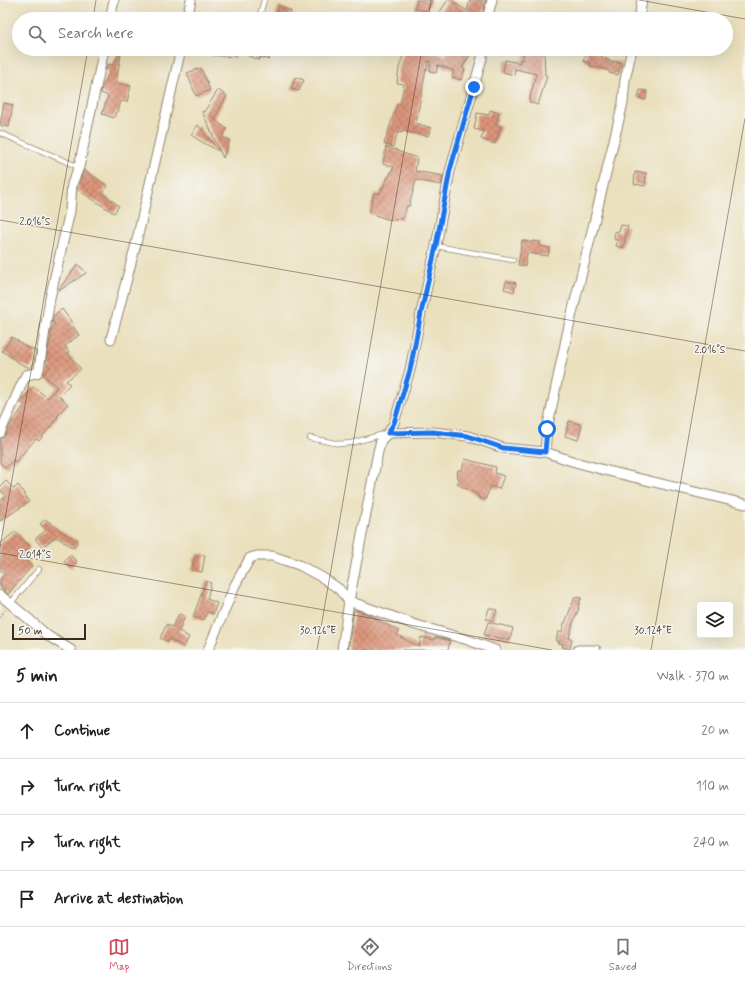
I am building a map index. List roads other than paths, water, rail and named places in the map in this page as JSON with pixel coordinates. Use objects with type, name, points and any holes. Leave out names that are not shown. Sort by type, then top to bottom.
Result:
[{"type":"street","points":[[111,12],[114,0]]},
{"type":"street","points":[[188,12],[191,0]]},
{"type":"street","points":[[488,12],[492,0]]},
{"type":"street","points":[[640,12],[642,0]]},
{"type":"street","points":[[0,432],[26,375],[37,373],[39,369],[50,298],[70,211],[72,184],[79,167],[103,56]]},
{"type":"street","points":[[110,339],[136,244],[179,56]]},
{"type":"street","points":[[342,650],[349,601],[378,452],[381,440],[388,433],[394,423],[410,370],[450,170],[482,56]]},
{"type":"street","points":[[545,452],[547,429],[568,330],[623,103],[625,80],[630,56]]},
{"type":"street","points":[[388,433],[433,432],[468,436],[503,448],[545,452],[608,471],[745,504]]},
{"type":"street","points":[[208,650],[235,585],[250,558],[257,556],[272,556],[299,565],[323,578],[339,589],[349,601],[413,624],[457,636],[495,650]]},
{"type":"street","points":[[0,595],[48,636],[71,650]]},
{"type":"street","points":[[578,650],[596,650]]},
{"type":"lane","points":[[261,12],[264,0]]},
{"type":"lane","points":[[0,134],[79,167]]},
{"type":"lane","points":[[436,246],[513,260]]},
{"type":"lane","points":[[310,438],[340,444],[351,443],[388,433]]},
{"type":"lane","points":[[10,604],[39,569]]}]
